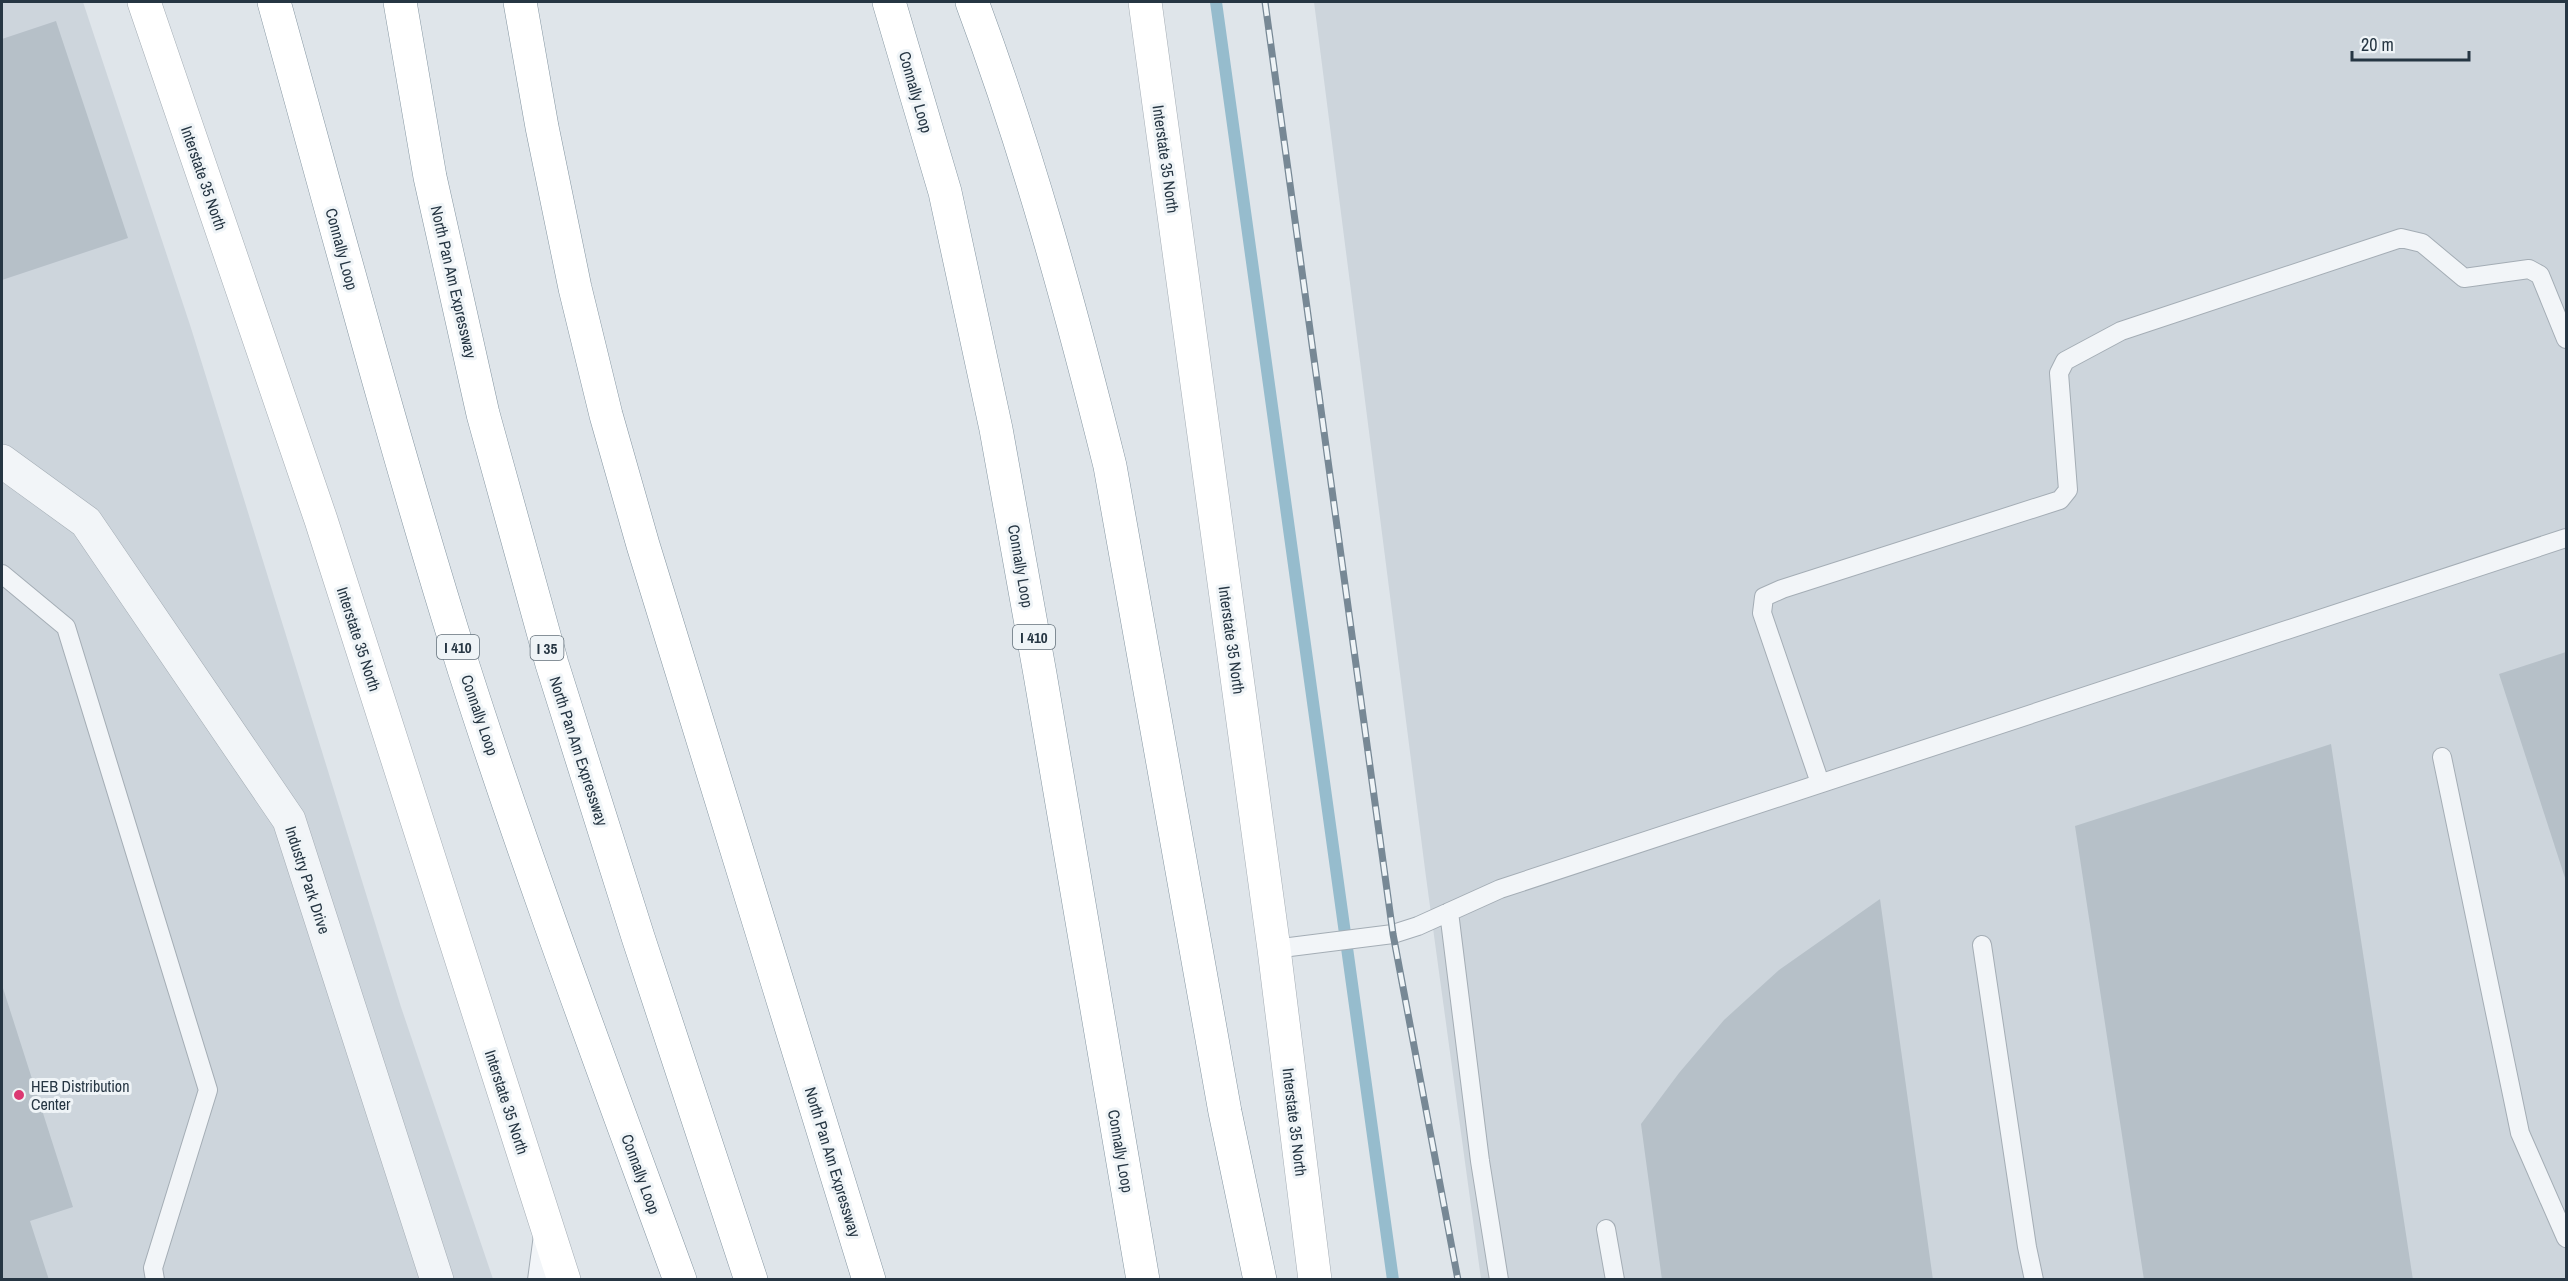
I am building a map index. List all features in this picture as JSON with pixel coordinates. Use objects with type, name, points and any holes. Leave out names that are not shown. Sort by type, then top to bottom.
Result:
[{"type":"main road","name":"Interstate 35 North","points":[[144,2],[321,520],[564,1280]]},
{"type":"main road","name":"Connally Loop","points":[[274,2],[380,386],[465,670],[557,945],[680,1280]]},
{"type":"main road","name":"North Pan Am Expressway","points":[[400,2],[430,177],[483,414],[552,664],[638,938],[751,1280]]},
{"type":"main road","name":"North Pan Am Expressway","points":[[519,2],[575,288],[606,416],[643,546],[869,1280]]},
{"type":"main road","name":"Connally Loop","points":[[890,2],[945,192],[996,429],[1143,1280]]},
{"type":"main road","points":[[972,2],[1035,191],[1092,392],[1110,465],[1225,1113],[1260,1280]]},
{"type":"main road","name":"Interstate 35 North","points":[[1145,2],[1274,949],[1315,1280]]},
{"type":"street","name":"Industry Park Drive","points":[[2,461],[86,522],[289,820],[437,1280]]},
{"type":"lane","points":[[1820,783],[1762,613],[1764,597],[1782,589],[2060,500],[2068,490],[2059,373],[2064,361],[2121,331],[2401,238],[2422,243],[2464,278],[2529,269],[2540,275],[2566,339]]},
{"type":"lane","points":[[1274,949],[1392,934],[1418,926],[1500,889],[2566,538]]},
{"type":"lane","points":[[2,574],[66,627],[208,1090],[153,1268],[155,1280]]},
{"type":"lane","points":[[2442,757],[2520,1133],[2566,1238]]},
{"type":"lane","points":[[1449,912],[1480,1161],[1499,1280]]},
{"type":"lane","points":[[1982,945],[2027,1247],[2034,1280]]},
{"type":"lane","points":[[537,1280],[545,1222]]},
{"type":"lane","points":[[1606,1229],[1615,1280]]},
{"type":"shaded area","points":[[2,2],[83,2],[191,328],[401,1007],[493,1279],[2,1280]]},
{"type":"shaded area","points":[[1314,2],[2566,2],[2566,1279],[1481,1279],[1426,877]]},
{"type":"building","points":[[56,21],[128,238],[2,280],[2,39]]},
{"type":"building","points":[[2566,652],[2566,881],[2499,674]]},
{"type":"building","points":[[2331,744],[2413,1280],[2144,1280],[2075,826]]},
{"type":"building","points":[[1880,899],[1933,1280],[1662,1280],[1641,1124],[1679,1073],[1724,1020],[1779,970]]},
{"type":"building","name":"HEB Distribution Center","points":[[2,985],[73,1207],[30,1221],[49,1280],[2,1280]]},
{"type":"waterway","points":[[1216,2],[1393,1280]]},
{"type":"railway","points":[[1265,2],[1393,934],[1458,1280]]},
{"type":"place","name":"HEB Distribution Center","points":[[19,1095]]}]
